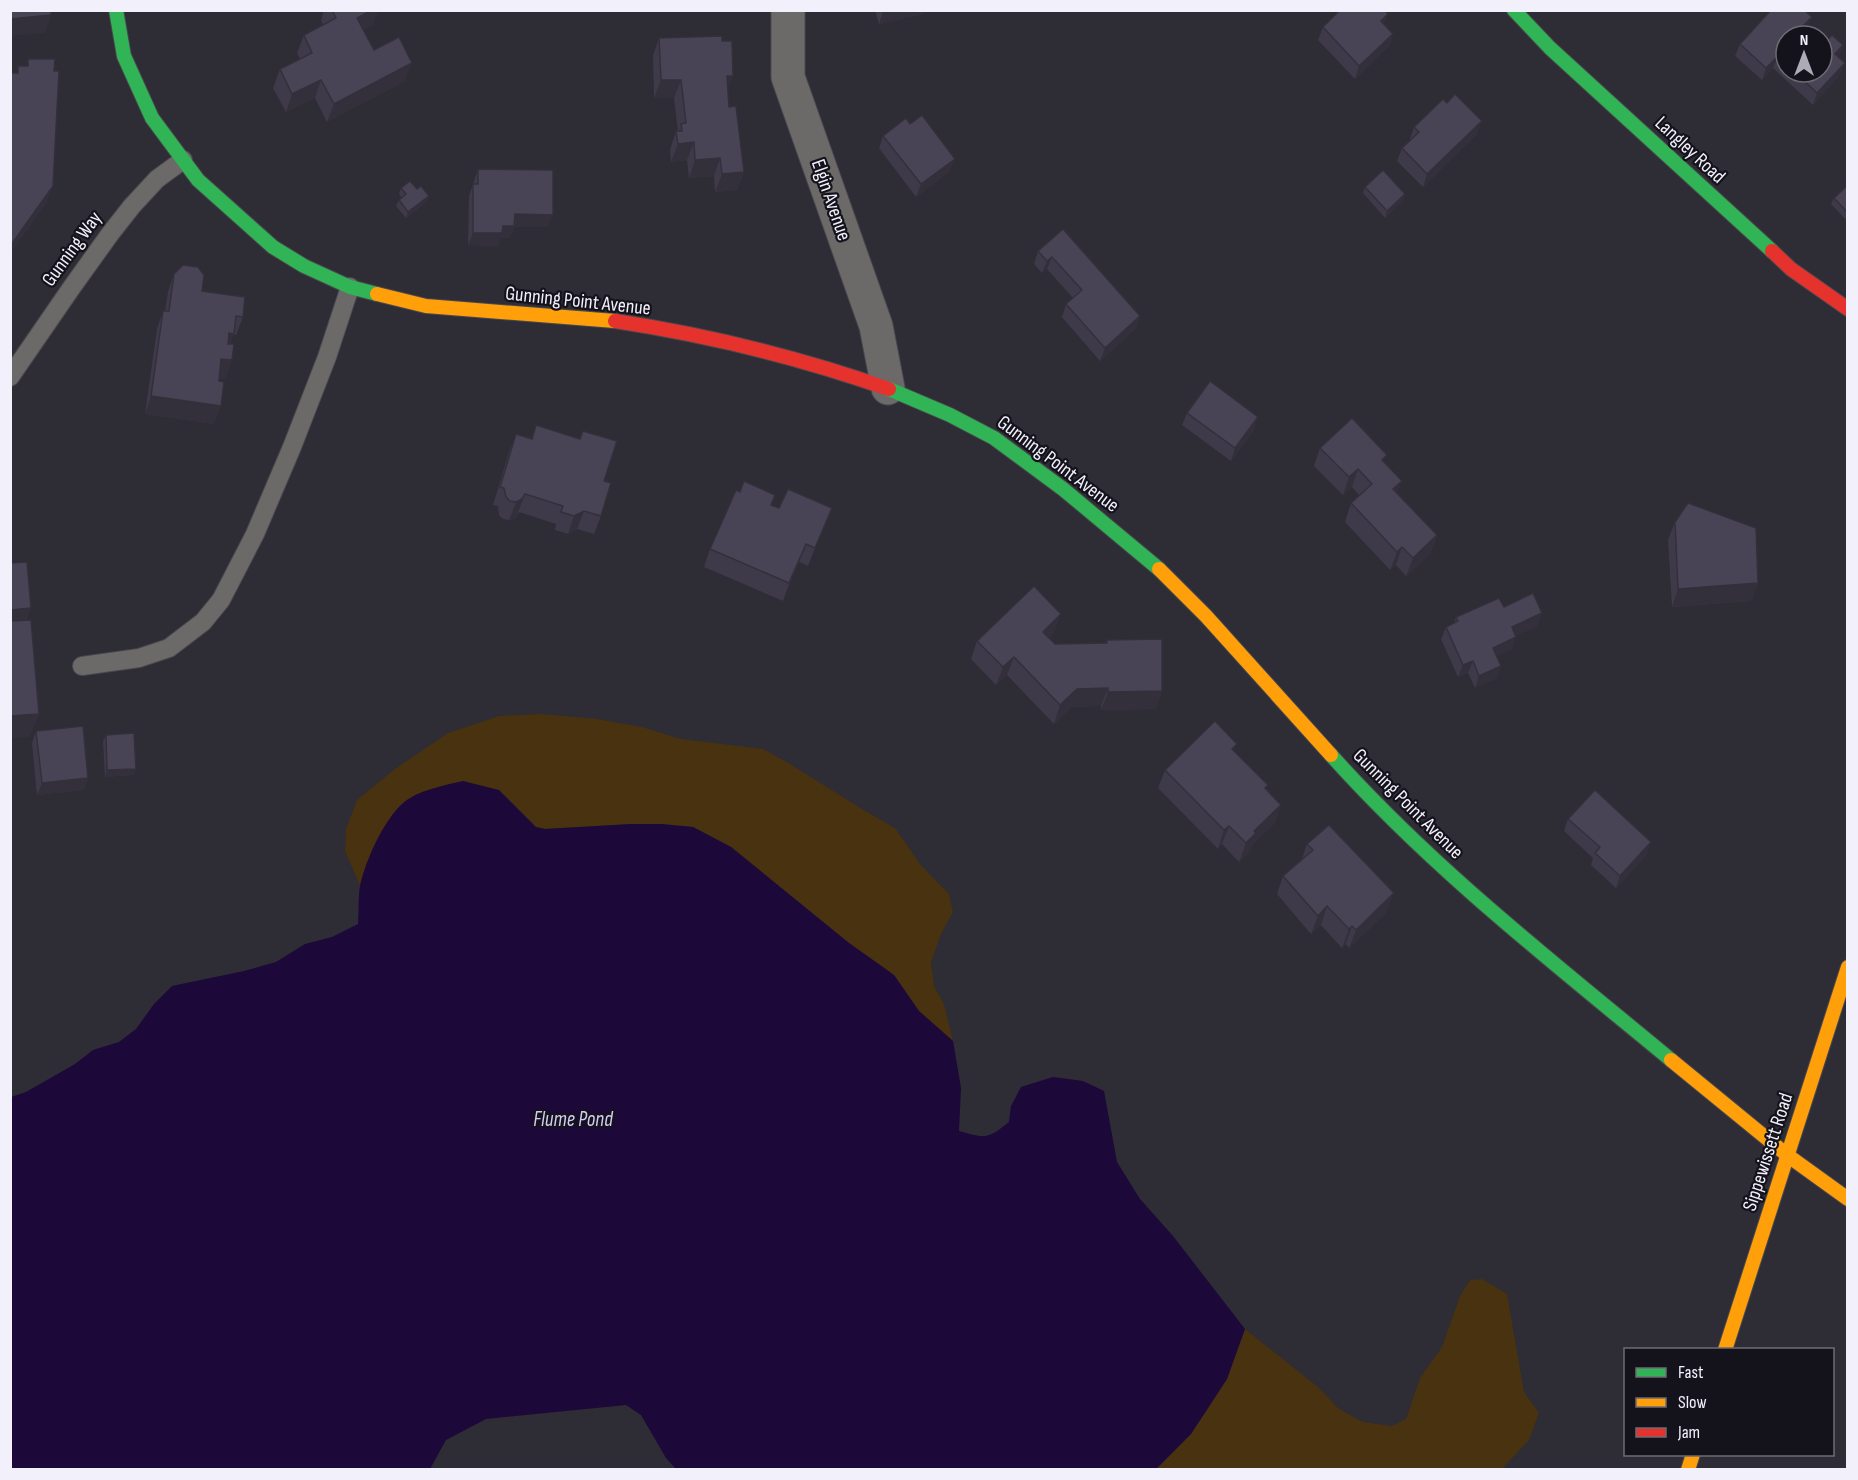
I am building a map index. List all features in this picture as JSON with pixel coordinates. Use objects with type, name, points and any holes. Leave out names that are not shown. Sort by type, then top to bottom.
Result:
[{"type":"street","name":"Gunning Point Avenue","points":[[116,10],[124,56],[152,118],[198,180],[273,248],[304,266],[350,287],[426,306],[610,320],[649,326],[815,365],[888,388],[950,415],[994,438],[1063,489],[1161,571],[1206,616],[1348,774],[1445,869],[1520,935],[1787,1155],[1848,1199]]},
{"type":"street","name":"Elgin Avenue","points":[[788,10],[788,77],[876,326],[888,388]]},
{"type":"street","name":"Langley Road","points":[[1514,10],[1550,48],[1791,269],[1848,309]]},
{"type":"street","name":"Sippewissett Road","points":[[1726,1348],[1848,967]]},
{"type":"lane","name":"Gunning Way","points":[[10,377],[72,287],[125,216],[157,179],[183,160]]},
{"type":"lane","points":[[82,666],[139,658],[169,648],[203,622],[221,600],[255,534],[292,447],[327,357],[350,287]]},
{"type":"shaded area","points":[[542,714],[597,719],[642,727],[681,739],[763,749],[895,828],[920,864],[949,894],[953,912],[941,934],[931,962],[934,986],[944,1004],[953,1041],[919,1011],[894,975],[849,943],[731,847],[693,827],[631,824],[545,829],[536,827],[499,790],[373,849],[360,886],[345,851],[346,829],[357,800],[395,769],[448,733],[499,716]]},
{"type":"shaded area","points":[[1482,1279],[1507,1294],[1524,1392],[1539,1413],[1529,1440],[1502,1469],[1156,1470],[1191,1434],[1227,1379],[1245,1329],[1318,1387],[1339,1409],[1363,1422],[1392,1426],[1406,1419],[1420,1378],[1442,1347],[1460,1296],[1470,1280]]},
{"type":"water","name":"Flume Pond","points":[[463,781],[499,790],[536,827],[545,829],[661,824],[693,827],[731,847],[849,943],[894,975],[919,1011],[953,1041],[961,1088],[959,1131],[980,1136],[996,1132],[1009,1122],[1011,1106],[1021,1087],[1053,1077],[1083,1081],[1104,1091],[1117,1162],[1140,1199],[1173,1236],[1245,1329],[1227,1379],[1191,1434],[1156,1469],[676,1469],[666,1458],[641,1415],[626,1405],[486,1419],[446,1440],[430,1469],[11,1469],[11,1097],[26,1092],[75,1064],[93,1050],[119,1042],[136,1029],[154,1004],[172,986],[276,962],[305,944],[332,937],[358,924],[359,891],[363,876],[378,837],[393,814],[401,804],[416,795]]},
{"type":"building","points":[[10,10],[51,10],[51,15],[10,19]]},
{"type":"building","points":[[332,10],[372,10],[357,18],[374,50],[399,37],[412,63],[334,104],[321,80],[292,94],[280,69],[312,53],[304,35],[336,18]]},
{"type":"building","points":[[1340,10],[1385,10],[1388,14],[1381,21],[1393,34],[1359,66],[1323,27]]},
{"type":"building","points":[[1771,10],[1804,10],[1812,17],[1805,24],[1774,24],[1774,60],[1766,68],[1740,44]]},
{"type":"building","points":[[722,36],[722,41],[732,41],[733,76],[727,76],[729,107],[736,106],[744,172],[722,174],[720,158],[695,160],[694,142],[678,144],[676,131],[682,131],[681,124],[686,123],[681,80],[661,80],[659,38]]},
{"type":"building","points":[[1834,37],[1843,45],[1835,54],[1845,63],[1834,75]]},
{"type":"building","points":[[28,59],[55,59],[54,71],[59,71],[53,186],[11,245],[10,73],[18,73],[18,66],[28,66]]},
{"type":"building","points":[[1808,84],[1825,84],[1817,93]]},
{"type":"building","points":[[1455,94],[1482,121],[1427,174],[1402,148],[1419,132],[1414,127],[1443,99],[1447,103]]},
{"type":"building","points":[[922,115],[955,159],[921,184],[883,136],[906,118],[910,124]]},
{"type":"building","points":[[478,169],[553,170],[553,215],[515,214],[514,226],[503,226],[502,233],[473,233],[473,184],[478,184]]},
{"type":"building","points":[[1383,170],[1405,194],[1387,211],[1365,187]]},
{"type":"building","points":[[410,181],[417,189],[421,186],[429,196],[408,212],[399,200],[406,194],[401,188]]},
{"type":"building","points":[[1848,185],[1848,213],[1834,198]]},
{"type":"building","points":[[1063,229],[1140,316],[1105,348],[1066,304],[1082,290],[1052,257],[1047,261],[1038,251]]},
{"type":"building","points":[[183,265],[198,267],[204,275],[202,291],[245,297],[243,317],[236,316],[234,334],[229,333],[228,344],[234,344],[232,360],[221,359],[219,381],[224,382],[221,406],[151,396],[163,311],[169,311],[174,274]]},
{"type":"building","points":[[1210,381],[1258,417],[1235,448],[1187,413]]},
{"type":"building","points":[[1352,418],[1387,455],[1382,460],[1402,481],[1393,489],[1437,535],[1413,558],[1402,547],[1397,552],[1351,503],[1372,484],[1358,469],[1349,477],[1320,448]]},
{"type":"building","points":[[536,425],[580,439],[583,431],[617,441],[604,481],[611,483],[601,516],[584,511],[574,516],[561,512],[563,506],[525,494],[516,502],[506,497],[504,488],[500,487],[516,434],[532,439]]},
{"type":"building","points":[[744,481],[775,495],[771,505],[779,508],[788,489],[832,508],[815,548],[806,544],[789,583],[710,549],[736,490],[740,492]]},
{"type":"building","points":[[1688,503],[1756,528],[1758,583],[1678,589],[1675,522]]},
{"type":"building","points":[[27,562],[31,608],[10,610],[10,563]]},
{"type":"building","points":[[1034,586],[1061,614],[1043,632],[1055,644],[1162,639],[1162,691],[1108,692],[1108,688],[1077,689],[1060,705],[1014,657],[1003,667],[977,641]]},
{"type":"building","points":[[1533,593],[1542,613],[1512,627],[1516,637],[1493,648],[1501,666],[1479,676],[1473,661],[1463,665],[1446,627],[1458,621],[1456,617],[1499,598],[1504,607]]},
{"type":"building","points":[[31,620],[39,714],[10,716],[10,621]]},
{"type":"building","points":[[1215,721],[1237,744],[1232,749],[1268,785],[1265,788],[1281,805],[1254,831],[1256,833],[1246,843],[1229,826],[1224,830],[1165,770]]},
{"type":"building","points":[[83,726],[88,778],[42,783],[36,731]]},
{"type":"building","points":[[134,733],[136,769],[107,770],[106,735]]},
{"type":"building","points":[[1595,790],[1651,842],[1620,876],[1595,853],[1600,847],[1568,819]]},
{"type":"building","points":[[1329,825],[1394,893],[1356,930],[1352,926],[1349,929],[1327,906],[1318,916],[1283,876],[1313,850],[1307,844]]},
{"type":"traffic: fast","points":[[116,10],[124,56],[152,118],[198,180],[273,247],[304,266],[350,287],[377,294]]},
{"type":"traffic: fast","points":[[1514,10],[1550,48],[1772,251]]},
{"type":"traffic: fast","points":[[889,389],[950,415],[994,438],[1063,489],[1159,569]]},
{"type":"traffic: fast","points":[[1331,755],[1411,837],[1495,914],[1671,1060]]},
{"type":"traffic: slow","points":[[377,294],[426,306],[615,321]]},
{"type":"traffic: slow","points":[[1159,569],[1206,616],[1331,755]]},
{"type":"traffic: slow","points":[[1726,1348],[1848,967]]},
{"type":"traffic: slow","points":[[1671,1060],[1787,1155],[1848,1199]]},
{"type":"traffic: slow","points":[[1688,1470],[1692,1456]]},
{"type":"traffic: jam","points":[[1772,251],[1791,269],[1848,309]]},
{"type":"traffic: jam","points":[[615,321],[684,333],[754,349],[822,367],[889,389]]}]
